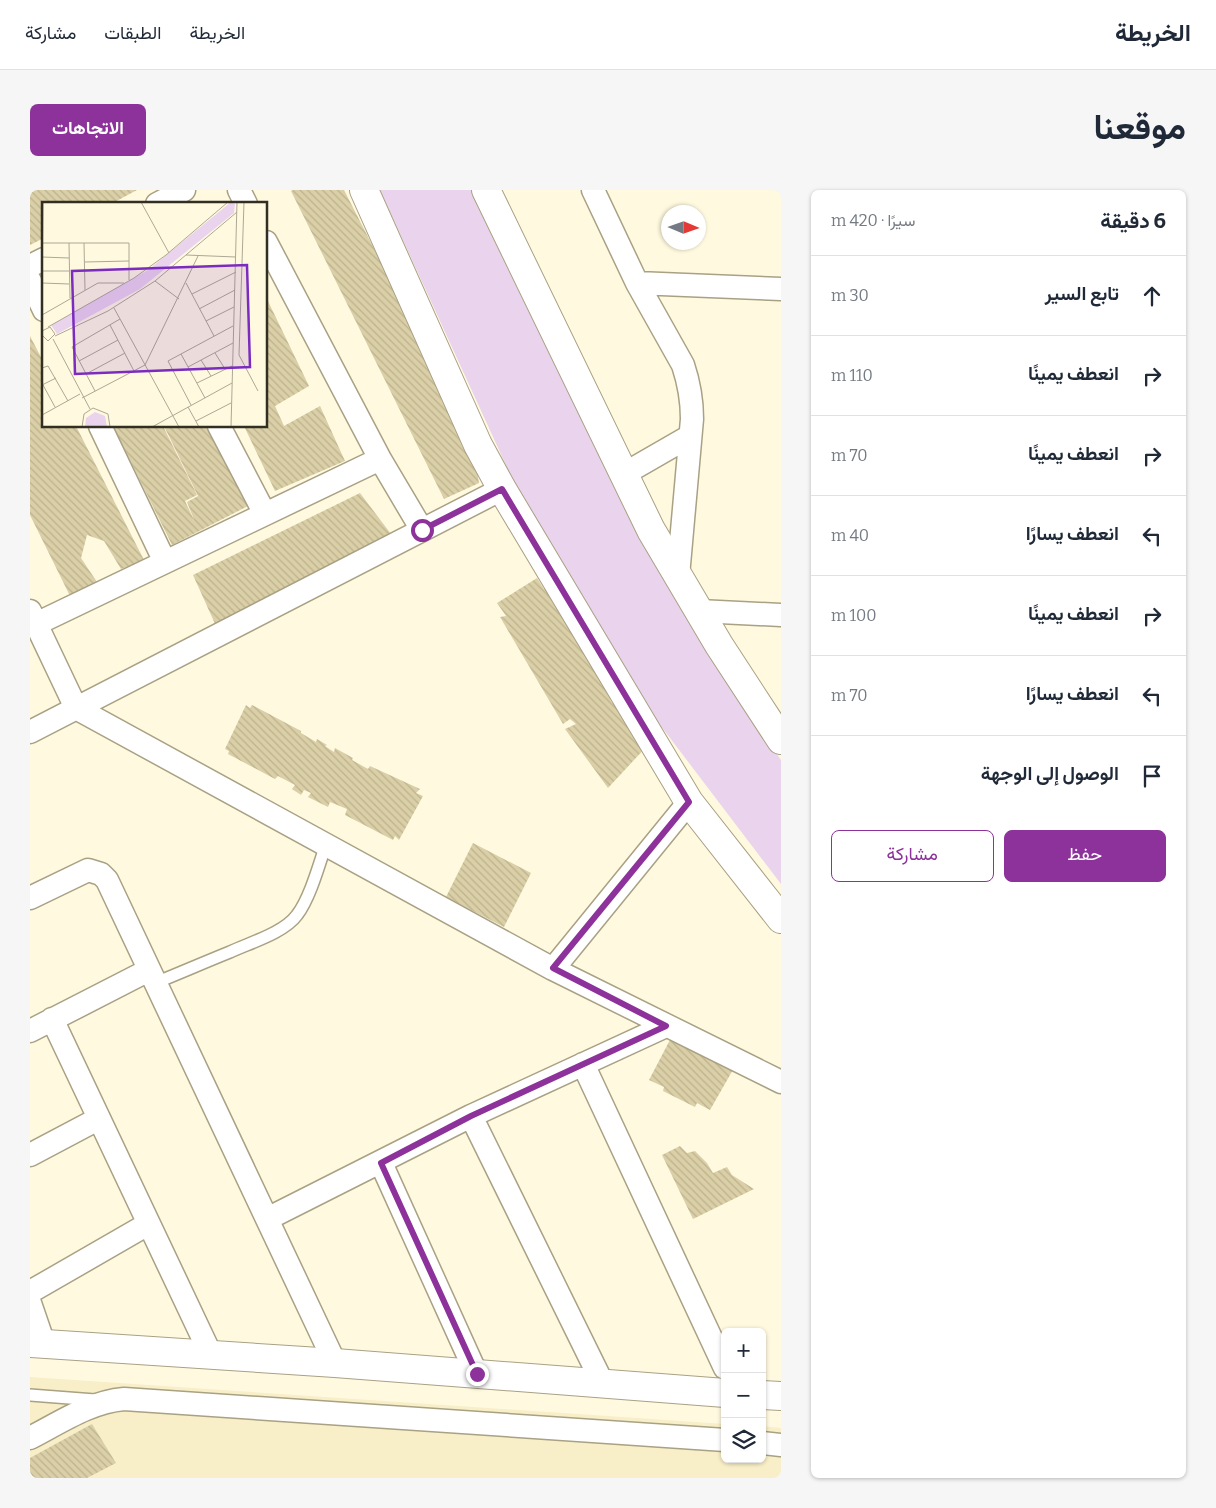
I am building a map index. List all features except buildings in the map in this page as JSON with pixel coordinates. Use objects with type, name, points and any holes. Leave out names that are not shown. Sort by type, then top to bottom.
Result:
[{"type":"street","points":[[161,202],[184,190]]},
{"type":"street","points":[[239,190],[245,202]]},
{"type":"street","points":[[364,190],[478,445],[502,489],[689,802],[781,919]]},
{"type":"street","points":[[486,190],[651,530],[699,611],[781,740]]},
{"type":"street","points":[[593,190],[637,282],[683,365],[688,380],[692,401],[678,576]]},
{"type":"street","points":[[268,246],[380,458],[422,530]]},
{"type":"street","points":[[30,266],[42,260]]},
{"type":"street","points":[[30,281],[42,306]]},
{"type":"street","points":[[637,282],[781,289]]},
{"type":"street","points":[[101,428],[165,562]]},
{"type":"street","points":[[220,428],[265,514]]},
{"type":"street","points":[[624,474],[690,436]]},
{"type":"street","points":[[380,458],[165,562],[33,617],[76,708],[553,968],[781,1082]]},
{"type":"street","points":[[30,732],[502,489]]},
{"type":"street","points":[[699,611],[781,615]]},
{"type":"street","points":[[553,968],[689,802]]},
{"type":"street","points":[[30,898],[88,870],[101,874],[107,880],[335,1363]]},
{"type":"street","points":[[30,1030],[152,976]]},
{"type":"street","points":[[52,1019],[211,1355]]},
{"type":"street","points":[[267,1219],[471,1116],[666,1026]]},
{"type":"street","points":[[583,1064],[721,1359]]},
{"type":"street","points":[[471,1116],[603,1384]]},
{"type":"street","points":[[30,1156],[98,1119]]},
{"type":"street","points":[[381,1163],[477,1374]]},
{"type":"street","points":[[30,1292],[148,1224]]},
{"type":"street","points":[[30,1303],[37,1344],[335,1363],[721,1393]]},
{"type":"street","points":[[766,1395],[781,1396]]},
{"type":"street","points":[[30,1438],[89,1407],[107,1400],[134,1399],[721,1440]]},
{"type":"street","points":[[766,1443],[781,1445]]},
{"type":"lane","points":[[152,976],[258,940],[287,925],[296,916],[303,903],[326,844]]},
{"type":"lane","points":[[30,1395],[107,1400]]},
{"type":"shaded area","points":[[380,190],[473,190],[781,760],[781,884],[632,688],[516,487]]},
{"type":"shaded area","points":[[30,1377],[721,1424],[721,1463],[766,1463],[766,1426],[781,1428],[781,1478],[30,1478]]},
{"type":"route","points":[[422,530],[502,489],[689,802],[553,968],[666,1026],[471,1116],[381,1163],[477,1374]]}]
